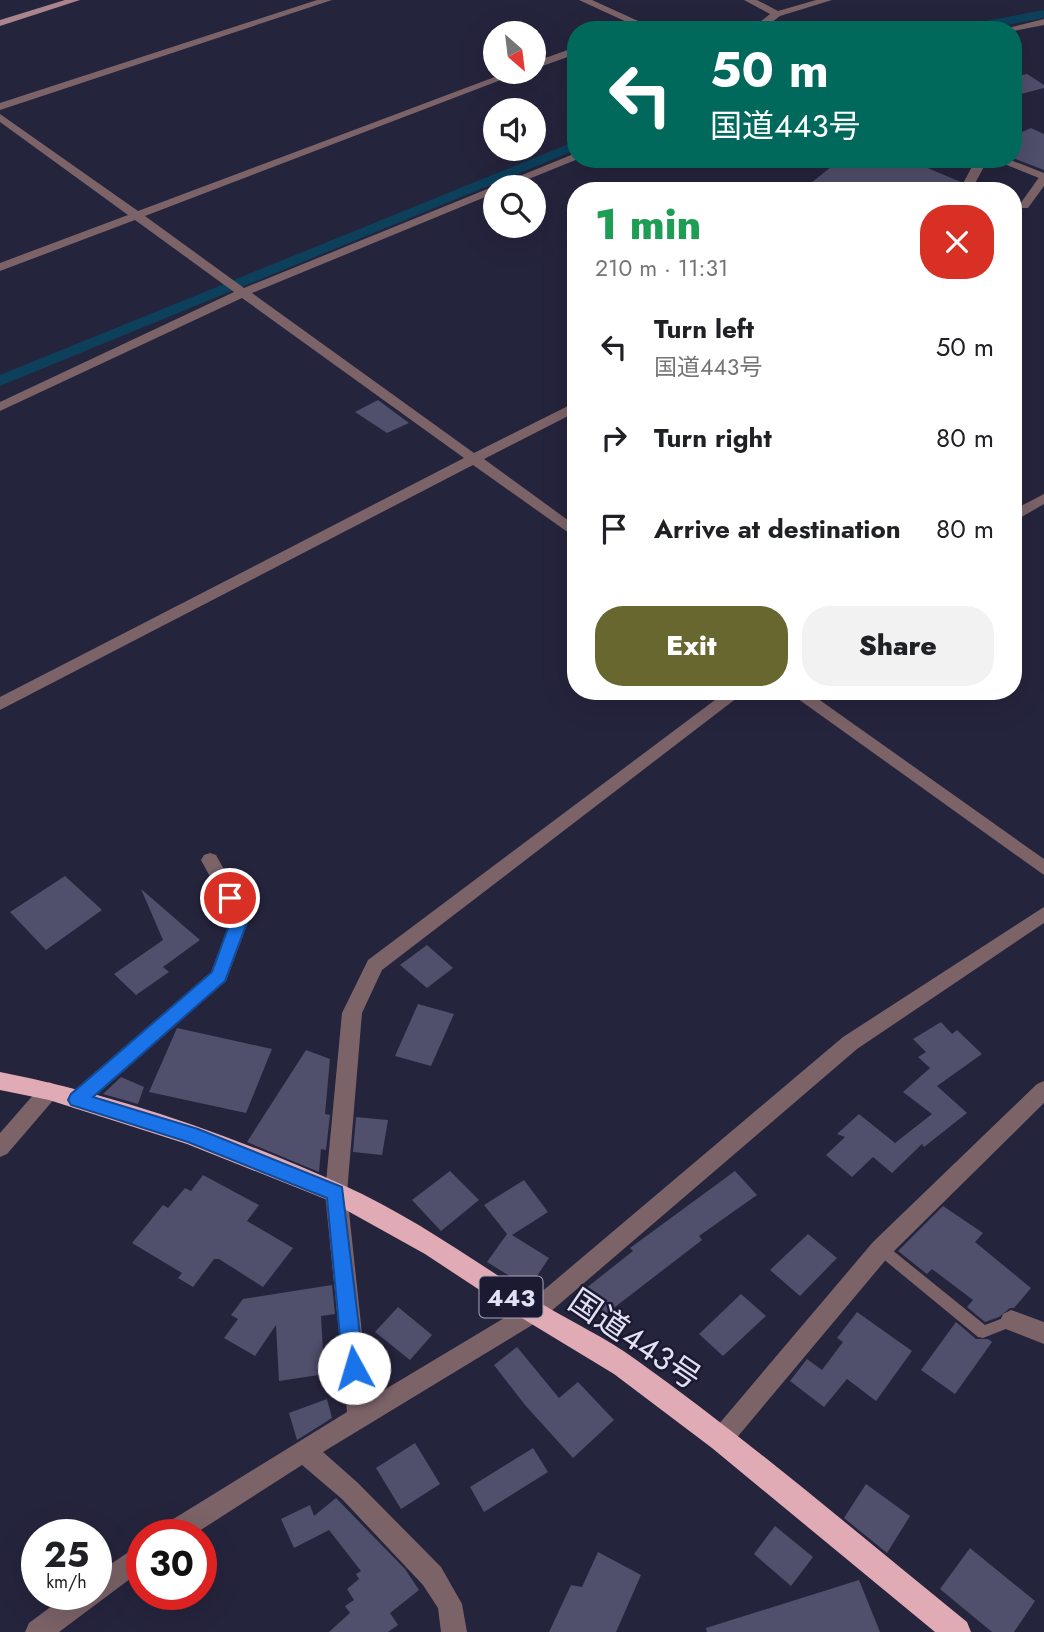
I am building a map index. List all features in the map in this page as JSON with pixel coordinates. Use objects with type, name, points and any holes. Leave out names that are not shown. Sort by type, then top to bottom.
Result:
[{"type":"highway","name":"国道443号","points":[[0,1081],[48,1091],[191,1135],[336,1193],[433,1246],[534,1312],[623,1365],[721,1439],[957,1632]]},
{"type":"main road","points":[[0,23],[75,0]]},
{"type":"street","points":[[0,107],[327,0]]},
{"type":"street","points":[[584,0],[631,21]]},
{"type":"street","points":[[749,0],[777,14]]},
{"type":"street","points":[[767,21],[777,14],[824,0]]},
{"type":"street","points":[[1022,27],[1044,22]]},
{"type":"street","points":[[546,61],[567,53]]},
{"type":"street","points":[[0,267],[485,84]]},
{"type":"street","points":[[0,117],[567,527]]},
{"type":"street","points":[[529,175],[567,160]]},
{"type":"street","points":[[1020,168],[1044,177],[1024,206]]},
{"type":"street","points":[[0,407],[242,293],[483,194]]},
{"type":"street","points":[[0,704],[567,410]]},
{"type":"street","points":[[1022,511],[1044,498]]},
{"type":"street","points":[[359,1418],[336,1193],[352,1013],[375,965],[726,700]]},
{"type":"street","points":[[808,700],[1044,868]]},
{"type":"street","points":[[77,1100],[219,976],[241,917],[210,860]]},
{"type":"street","points":[[197,1519],[303,1451],[534,1312],[850,1043],[1044,914]]},
{"type":"street","points":[[721,1439],[881,1249],[1044,1090]]},
{"type":"street","points":[[0,1148],[48,1091]]},
{"type":"street","points":[[1011,1321],[1044,1334]]},
{"type":"street","points":[[303,1451],[350,1491],[432,1576],[450,1604],[454,1632]]},
{"type":"street","points":[[37,1632],[67,1610]]},
{"type":"lane","points":[[881,1249],[983,1332],[1011,1321]]},
{"type":"building","points":[[1027,74],[1044,85],[1044,88],[1022,94],[1022,75]]},
{"type":"building","points":[[1031,128],[1044,134],[1044,170],[1022,161],[1022,132]]},
{"type":"building","points":[[830,168],[928,168],[961,182],[812,182]]},
{"type":"building","points":[[378,400],[409,423],[387,433],[355,412]]},
{"type":"building","points":[[65,876],[102,910],[46,950],[10,912]]},
{"type":"building","points":[[141,889],[200,940],[163,967],[169,972],[136,995],[114,974],[163,940]]},
{"type":"building","points":[[427,945],[453,968],[427,988],[400,965]]},
{"type":"building","points":[[418,1004],[454,1014],[431,1066],[395,1056]]},
{"type":"building","points":[[941,1022],[952,1034],[957,1030],[982,1054],[937,1086],[967,1113],[924,1147],[922,1144],[892,1173],[873,1157],[852,1177],[826,1155],[845,1137],[837,1134],[859,1114],[895,1143],[932,1114],[903,1092],[930,1068],[918,1057],[926,1052],[913,1039]]},
{"type":"building","points":[[177,1028],[272,1049],[246,1113],[149,1092]]},
{"type":"building","points":[[306,1050],[330,1059],[325,1114],[330,1115],[326,1150],[321,1149],[319,1172],[247,1142]]},
{"type":"building","points":[[121,1077],[144,1087],[138,1104],[103,1094]]},
{"type":"building","points":[[356,1117],[388,1120],[382,1155],[353,1152]]},
{"type":"building","points":[[450,1171],[479,1200],[441,1231],[412,1200]]},
{"type":"building","points":[[735,1171],[757,1195],[699,1236],[702,1240],[602,1317],[580,1293],[633,1251],[630,1248]]},
{"type":"building","points":[[203,1175],[259,1205],[247,1221],[293,1248],[263,1287],[219,1259],[214,1259],[193,1287],[178,1278],[182,1273],[132,1243],[163,1205],[168,1208],[185,1188],[191,1191]]},
{"type":"building","points":[[524,1180],[548,1212],[512,1235],[549,1258],[529,1288],[487,1262],[507,1234],[484,1205]]},
{"type":"building","points":[[943,1206],[983,1233],[975,1242],[1031,1288],[1014,1308],[999,1317],[985,1322],[967,1307],[973,1300],[932,1269],[927,1274],[898,1251]]},
{"type":"building","points":[[808,1234],[837,1258],[800,1296],[770,1270]]},
{"type":"building","points":[[332,1285],[335,1314],[321,1316],[323,1351],[337,1349],[339,1372],[279,1381],[276,1325],[255,1356],[224,1338],[238,1319],[231,1315],[243,1299]]},
{"type":"building","points":[[741,1294],[766,1316],[723,1356],[699,1334]]},
{"type":"building","points":[[398,1307],[432,1335],[410,1360],[375,1332]]},
{"type":"building","points":[[857,1312],[912,1351],[876,1401],[847,1379],[824,1407],[790,1381],[807,1359],[822,1370],[843,1342],[837,1338]]},
{"type":"building","points":[[956,1322],[976,1339],[988,1339],[992,1342],[955,1394],[921,1370]]},
{"type":"building","points":[[517,1347],[559,1398],[578,1382],[614,1420],[573,1458],[525,1405],[494,1365]]},
{"type":"building","points":[[327,1399],[332,1418],[297,1440],[289,1413]]},
{"type":"building","points":[[415,1443],[440,1484],[401,1509],[376,1468]]},
{"type":"building","points":[[533,1448],[548,1472],[484,1512],[470,1487]]},
{"type":"building","points":[[866,1484],[910,1516],[887,1553],[844,1518]]},
{"type":"building","points":[[336,1498],[405,1569],[419,1590],[390,1613],[398,1625],[388,1632],[329,1632],[350,1613],[345,1606],[354,1600],[347,1589],[359,1579],[356,1574],[361,1571],[329,1530],[294,1548],[281,1519],[310,1505],[314,1516]]},
{"type":"building","points":[[775,1526],[813,1557],[791,1586],[754,1554]]},
{"type":"building","points":[[970,1548],[1035,1601],[1014,1632],[992,1632],[940,1589]]},
{"type":"building","points":[[598,1552],[641,1575],[616,1632],[549,1632],[571,1585],[582,1587]]},
{"type":"building","points":[[859,1580],[880,1632],[707,1632],[706,1628]]},
{"type":"waterway","points":[[1007,21],[1044,14]]},
{"type":"waterway","points":[[0,381],[567,149]]},
{"type":"route","points":[[230,898],[241,917],[219,976],[77,1100],[191,1135],[336,1193],[354,1368]]}]
